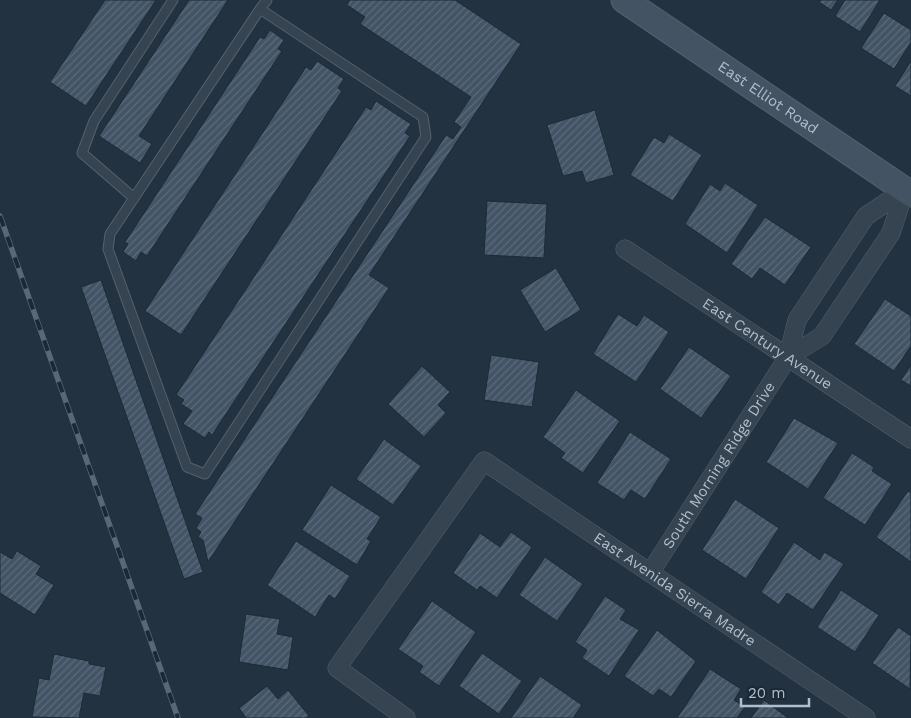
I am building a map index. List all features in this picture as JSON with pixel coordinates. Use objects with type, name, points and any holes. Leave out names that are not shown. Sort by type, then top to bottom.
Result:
[{"type":"main road","name":"East Elliot Road","points":[[624,0],[908,192]]},
{"type":"street","name":"South Morning Ridge Drive","points":[[788,357],[822,336],[891,233],[908,192]]},
{"type":"street","name":"South Morning Ridge Drive","points":[[650,573],[788,357],[797,320],[866,216],[908,192]]},
{"type":"street","name":"East Century Avenue","points":[[625,249],[911,439]]},
{"type":"street","name":"East Avenida Sierra Madre","points":[[406,718],[337,668],[484,461],[866,718]]},
{"type":"lane","points":[[134,198],[82,153],[94,121],[173,0]]},
{"type":"lane","points":[[260,9],[423,117],[426,137],[205,474],[187,467],[108,249],[110,234],[260,9],[267,0]]},
{"type":"building","points":[[105,0],[156,0],[86,106],[50,82]]},
{"type":"building","points":[[189,0],[228,0],[139,136],[152,144],[140,163],[99,136]]},
{"type":"building","points":[[350,0],[455,0],[521,44],[369,275],[389,288],[208,562],[203,540],[198,537],[201,532],[196,528],[202,518],[195,514],[446,135],[453,139],[461,127],[454,122],[471,97],[360,24],[365,17],[347,5]]},
{"type":"building","points":[[821,0],[838,0],[831,10],[819,2]]},
{"type":"building","points":[[845,0],[880,0],[860,32],[835,16]]},
{"type":"building","points":[[884,13],[911,30],[911,42],[894,69],[861,48]]},
{"type":"building","points":[[270,30],[284,40],[278,49],[282,51],[147,256],[141,252],[136,261],[123,252],[128,244],[125,242],[260,37],[264,39]]},
{"type":"building","points":[[317,61],[344,79],[338,88],[342,91],[181,335],[145,311],[306,67],[311,70]]},
{"type":"building","points":[[911,61],[911,96],[895,86]]},
{"type":"building","points":[[376,101],[411,124],[405,133],[410,136],[212,435],[209,432],[205,438],[183,424],[192,411],[181,404],[184,400],[176,395],[366,107],[371,110]]},
{"type":"building","points":[[595,110],[614,175],[586,183],[582,171],[563,176],[547,125]]},
{"type":"building","points":[[669,134],[702,155],[673,201],[630,175],[654,137],[664,143]]},
{"type":"building","points":[[725,183],[758,205],[727,253],[685,224],[710,184],[720,191]]},
{"type":"building","points":[[487,201],[547,204],[544,258],[484,255]]},
{"type":"building","points":[[765,217],[811,247],[785,285],[760,268],[752,279],[731,264]]},
{"type":"building","points":[[556,268],[581,310],[545,332],[520,290]]},
{"type":"building","points":[[101,280],[203,572],[184,579],[81,287]]},
{"type":"building","points":[[885,299],[911,316],[911,346],[894,371],[854,344]]},
{"type":"building","points":[[618,314],[637,326],[644,315],[669,332],[636,382],[593,354]]},
{"type":"building","points":[[689,347],[731,376],[701,418],[660,389]]},
{"type":"building","points":[[491,355],[539,362],[532,407],[484,400]]},
{"type":"building","points":[[911,365],[911,386],[901,380]]},
{"type":"building","points":[[422,366],[450,392],[438,405],[446,413],[424,437],[388,404]]},
{"type":"building","points":[[576,390],[620,421],[583,473],[561,458],[565,453],[543,437]]},
{"type":"building","points":[[794,418],[838,443],[808,489],[766,462]]},
{"type":"building","points":[[630,432],[671,459],[645,499],[631,490],[624,500],[597,483]]},
{"type":"building","points":[[384,439],[421,466],[393,505],[356,479]]},
{"type":"building","points":[[852,453],[874,467],[872,471],[892,484],[865,525],[823,498]]},
{"type":"building","points":[[331,485],[381,517],[367,539],[371,541],[357,565],[302,530]]},
{"type":"building","points":[[908,491],[911,493],[911,562],[876,537]]},
{"type":"building","points":[[735,499],[779,528],[746,579],[702,550]]},
{"type":"building","points":[[511,532],[532,547],[497,598],[480,586],[477,590],[453,573],[480,533],[500,547]]},
{"type":"building","points":[[296,541],[350,576],[335,599],[329,595],[315,617],[267,585]]},
{"type":"building","points":[[794,542],[820,560],[824,552],[844,564],[813,610],[787,593],[779,605],[761,592]]},
{"type":"building","points":[[17,551],[41,566],[36,574],[54,585],[35,615],[0,593],[0,552],[12,559]]},
{"type":"building","points":[[545,557],[583,584],[557,621],[519,595]]},
{"type":"building","points":[[841,590],[879,615],[855,652],[817,627]]},
{"type":"building","points":[[605,596],[626,610],[620,619],[639,630],[609,676],[582,658],[587,650],[575,642]]},
{"type":"building","points":[[432,601],[476,632],[439,686],[419,672],[423,666],[398,649]]},
{"type":"building","points":[[246,614],[280,619],[277,634],[293,637],[288,670],[239,662]]},
{"type":"building","points":[[898,627],[911,636],[910,689],[872,663]]},
{"type":"building","points":[[657,630],[696,661],[671,697],[659,689],[653,696],[624,676]]},
{"type":"building","points":[[482,653],[522,681],[499,714],[459,686]]},
{"type":"building","points":[[54,654],[89,661],[89,664],[106,667],[100,696],[84,693],[79,718],[32,717],[39,678],[49,680]]},
{"type":"building","points":[[710,669],[741,689],[734,700],[745,707],[737,718],[677,718]]},
{"type":"building","points":[[540,676],[582,705],[573,718],[511,718]]},
{"type":"building","points":[[267,686],[278,699],[288,690],[309,716],[306,718],[246,718],[239,708]]},
{"type":"building","points":[[764,700],[788,718],[751,718]]},
{"type":"railway","points":[[0,216],[178,718]]}]
